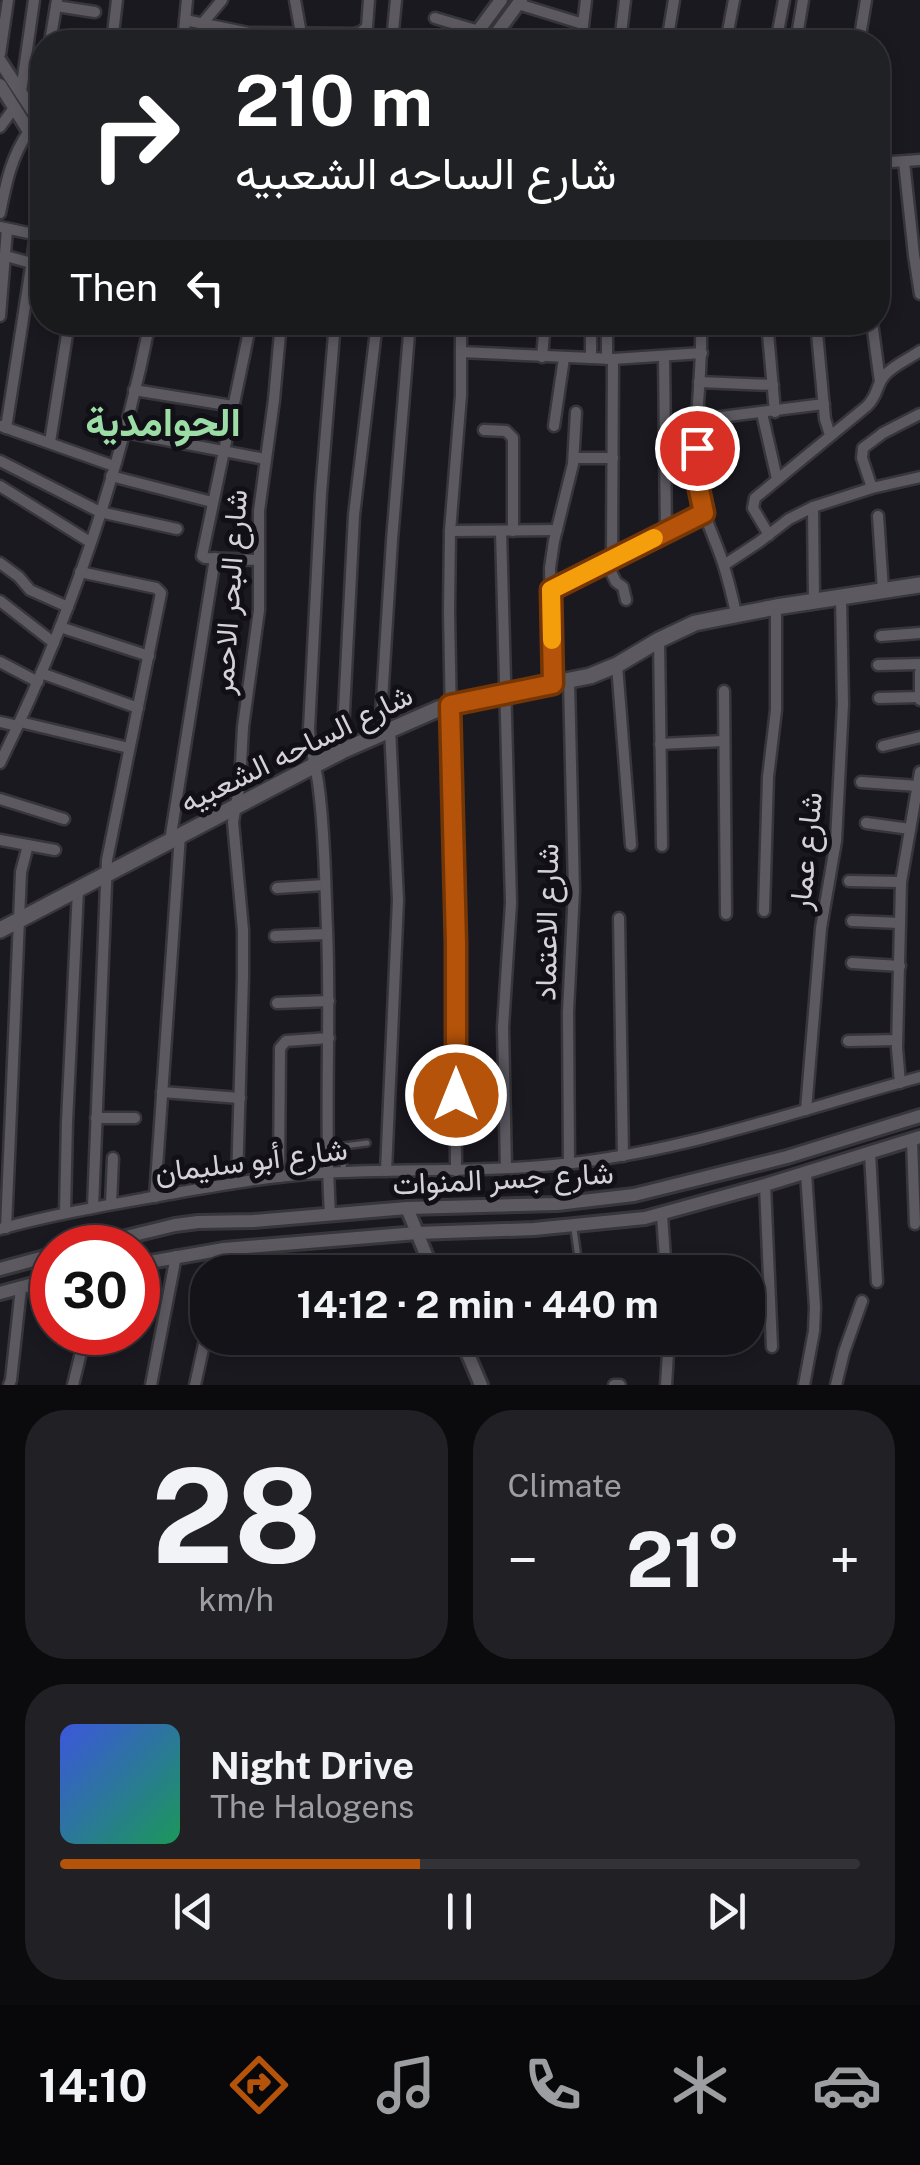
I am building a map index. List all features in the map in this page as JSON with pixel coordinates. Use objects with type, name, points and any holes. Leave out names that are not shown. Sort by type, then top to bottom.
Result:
[{"type":"main road","name":"شارع الساحه الشعبيه","points":[[0,930],[342,751],[450,705],[590,676],[687,625],[920,585]]},
{"type":"street","points":[[8,0],[0,57],[30,107]]},
{"type":"street","points":[[20,92],[34,0]]},
{"type":"street","points":[[113,30],[116,0]]},
{"type":"street","points":[[184,30],[186,0]]},
{"type":"street","points":[[202,24],[222,0]]},
{"type":"street","points":[[295,0],[306,30]]},
{"type":"street","points":[[365,30],[369,0]]},
{"type":"street","points":[[393,30],[396,0]]},
{"type":"street","points":[[478,30],[501,0]]},
{"type":"street","points":[[582,30],[586,0]]},
{"type":"street","points":[[621,30],[625,0]]},
{"type":"street","points":[[669,30],[674,0]]},
{"type":"street","points":[[728,30],[734,0]]},
{"type":"street","points":[[778,30],[784,0]]},
{"type":"street","points":[[798,30],[803,0]]},
{"type":"street","points":[[861,30],[866,0]]},
{"type":"street","points":[[499,30],[519,2],[583,24]]},
{"type":"street","points":[[52,30],[56,3],[95,12]]},
{"type":"street","points":[[435,18],[461,30]]},
{"type":"street","points":[[185,20],[230,30]]},
{"type":"street","points":[[326,20],[327,30]]},
{"type":"street","points":[[0,84],[29,132],[8,171],[0,213]]},
{"type":"street","points":[[0,127],[14,108]]},
{"type":"street","points":[[890,163],[920,160]]},
{"type":"street","points":[[904,162],[920,294]]},
{"type":"street","points":[[0,316],[6,256],[4,228],[30,234]]},
{"type":"street","points":[[6,256],[30,263]]},
{"type":"street","points":[[30,298],[2,428],[50,442],[113,471],[212,502]]},
{"type":"street","points":[[50,442],[68,335]]},
{"type":"street","points":[[0,763],[68,607],[113,471],[147,335]]},
{"type":"street","points":[[248,335],[202,556],[260,560]]},
{"type":"street","name":"شارع البحر الاحمر","points":[[238,1182],[244,977],[233,829],[260,607],[259,512],[279,335]]},
{"type":"street","points":[[330,1214],[325,884],[320,790],[309,729],[334,335]]},
{"type":"street","points":[[342,751],[354,515],[376,335]]},
{"type":"street","points":[[386,1171],[398,900],[385,730],[392,540],[409,335]]},
{"type":"street","points":[[456,1171],[450,532],[460,412],[461,335]]},
{"type":"street","points":[[542,357],[543,335]]},
{"type":"street","points":[[591,335],[591,358]]},
{"type":"street","points":[[608,335],[612,458],[609,561],[616,582],[624,587],[626,600]]},
{"type":"street","points":[[701,335],[697,477],[704,513],[724,565],[736,614]]},
{"type":"street","points":[[768,335],[775,412]]},
{"type":"street","points":[[817,335],[826,428],[830,435]]},
{"type":"street","points":[[769,535],[752,505],[755,498],[878,393],[874,335]]},
{"type":"street","points":[[880,383],[892,369],[920,351]]},
{"type":"street","points":[[461,352],[610,359],[702,352]]},
{"type":"street","points":[[664,356],[666,532]]},
{"type":"street","points":[[554,426],[564,358]]},
{"type":"street","points":[[699,382],[773,385]]},
{"type":"street","points":[[134,390],[233,406]]},
{"type":"street","points":[[697,420],[824,404]]},
{"type":"street","name":"شارع الاعتماد","points":[[569,1164],[568,1012],[574,890],[551,561],[574,458],[576,412]]},
{"type":"street","points":[[762,413],[777,479]]},
{"type":"street","points":[[872,488],[862,458],[863,448],[920,414]]},
{"type":"street","points":[[484,430],[506,431],[513,438],[507,530],[505,692],[511,903],[503,1027],[506,1168]]},
{"type":"street","points":[[124,432],[265,458]]},
{"type":"street","points":[[574,458],[612,458]]},
{"type":"street","points":[[0,461],[100,512],[177,529]]},
{"type":"street","points":[[724,565],[789,519],[813,507],[920,477]]},
{"type":"street","points":[[0,486],[90,542]]},
{"type":"street","points":[[813,507],[814,601]]},
{"type":"street","points":[[551,590],[704,513]]},
{"type":"street","points":[[878,516],[883,590]]},
{"type":"street","points":[[450,532],[557,530]]},
{"type":"street","points":[[155,1197],[175,838],[215,558]]},
{"type":"street","points":[[0,563],[30,590],[68,607]]},
{"type":"street","points":[[80,572],[160,590],[106,875],[93,1207]]},
{"type":"street","name":"شارع عمار","points":[[806,1110],[821,928],[836,826],[843,704],[840,596]]},
{"type":"street","points":[[0,601],[54,644]]},
{"type":"street","points":[[764,911],[768,777],[776,710],[776,607]]},
{"type":"street","points":[[60,627],[148,656]]},
{"type":"street","points":[[881,636],[920,633]]},
{"type":"street","points":[[659,640],[662,846]]},
{"type":"street","points":[[0,662],[138,708]]},
{"type":"street","points":[[878,665],[920,664]]},
{"type":"street","points":[[617,665],[631,845]]},
{"type":"street","points":[[879,698],[920,699],[920,672]]},
{"type":"street","points":[[724,691],[726,914]]},
{"type":"street","points":[[0,722],[130,748]]},
{"type":"street","points":[[883,746],[920,737]]},
{"type":"street","points":[[660,744],[724,741]]},
{"type":"street","points":[[900,1083],[897,1040],[901,882],[920,772]]},
{"type":"street","points":[[861,782],[918,786]]},
{"type":"street","points":[[0,799],[64,819]]},
{"type":"street","points":[[866,823],[910,829]]},
{"type":"street","points":[[0,840],[55,850]]},
{"type":"street","points":[[3,1228],[21,872],[28,845]]},
{"type":"street","points":[[849,880],[901,882]]},
{"type":"street","points":[[277,888],[325,884]]},
{"type":"street","points":[[65,1212],[78,890]]},
{"type":"street","points":[[620,918],[623,1156]]},
{"type":"street","points":[[852,920],[900,923]]},
{"type":"street","points":[[276,936],[327,934]]},
{"type":"street","points":[[852,964],[900,966]]},
{"type":"street","points":[[277,1003],[329,1001]]},
{"type":"street","points":[[279,1176],[280,1048],[290,1040],[329,1038]]},
{"type":"street","points":[[848,1041],[897,1040]]},
{"type":"street","name":"شارع أبو سليمان","points":[[3,1228],[65,1212],[279,1176],[456,1171],[569,1164],[623,1156],[920,1078]]},
{"type":"street","points":[[162,1092],[240,1098]]},
{"type":"street","name":"شارع جسر المنوات","points":[[160,1228],[407,1208],[557,1204],[659,1190],[788,1157],[920,1116]]},
{"type":"street","points":[[96,1118],[135,1118]]},
{"type":"street","points":[[915,1224],[916,1138]]},
{"type":"street","name":"شارع جسر المنوات","points":[[160,1259],[253,1247],[574,1226],[662,1214],[916,1138]]},
{"type":"street","points":[[870,1153],[877,1282]]},
{"type":"street","points":[[111,1204],[113,1158]]},
{"type":"street","points":[[804,1385],[816,1306],[806,1173]]},
{"type":"street","points":[[766,1185],[772,1347]]},
{"type":"street","points":[[407,1208],[426,1255]]},
{"type":"street","points":[[662,1214],[665,1255]]},
{"type":"street","points":[[253,1221],[253,1247]]},
{"type":"street","points":[[223,1255],[224,1250]]},
{"type":"street","points":[[151,1385],[176,1256]]},
{"type":"street","points":[[0,1269],[30,1261]]},
{"type":"street","points":[[0,1293],[30,1286]]},
{"type":"street","points":[[9,1385],[22,1288]]},
{"type":"street","points":[[836,1385],[862,1301]]},
{"type":"street","points":[[73,1385],[80,1355]]},
{"type":"street","points":[[195,1385],[202,1355]]},
{"type":"street","points":[[468,1355],[480,1385]]},
{"type":"street","points":[[666,1385],[668,1355]]},
{"type":"lane","points":[[343,1172],[344,1146],[367,1144]]},
{"type":"lane","points":[[574,1226],[578,1255]]},
{"type":"slow traffic","points":[[552,640],[551,590],[654,538]]},
{"type":"district","name":"الحوامدية","points":[[163,421]]},
{"type":"route","points":[[456,1095],[450,705],[553,684],[551,590],[704,513],[697,448]]}]
